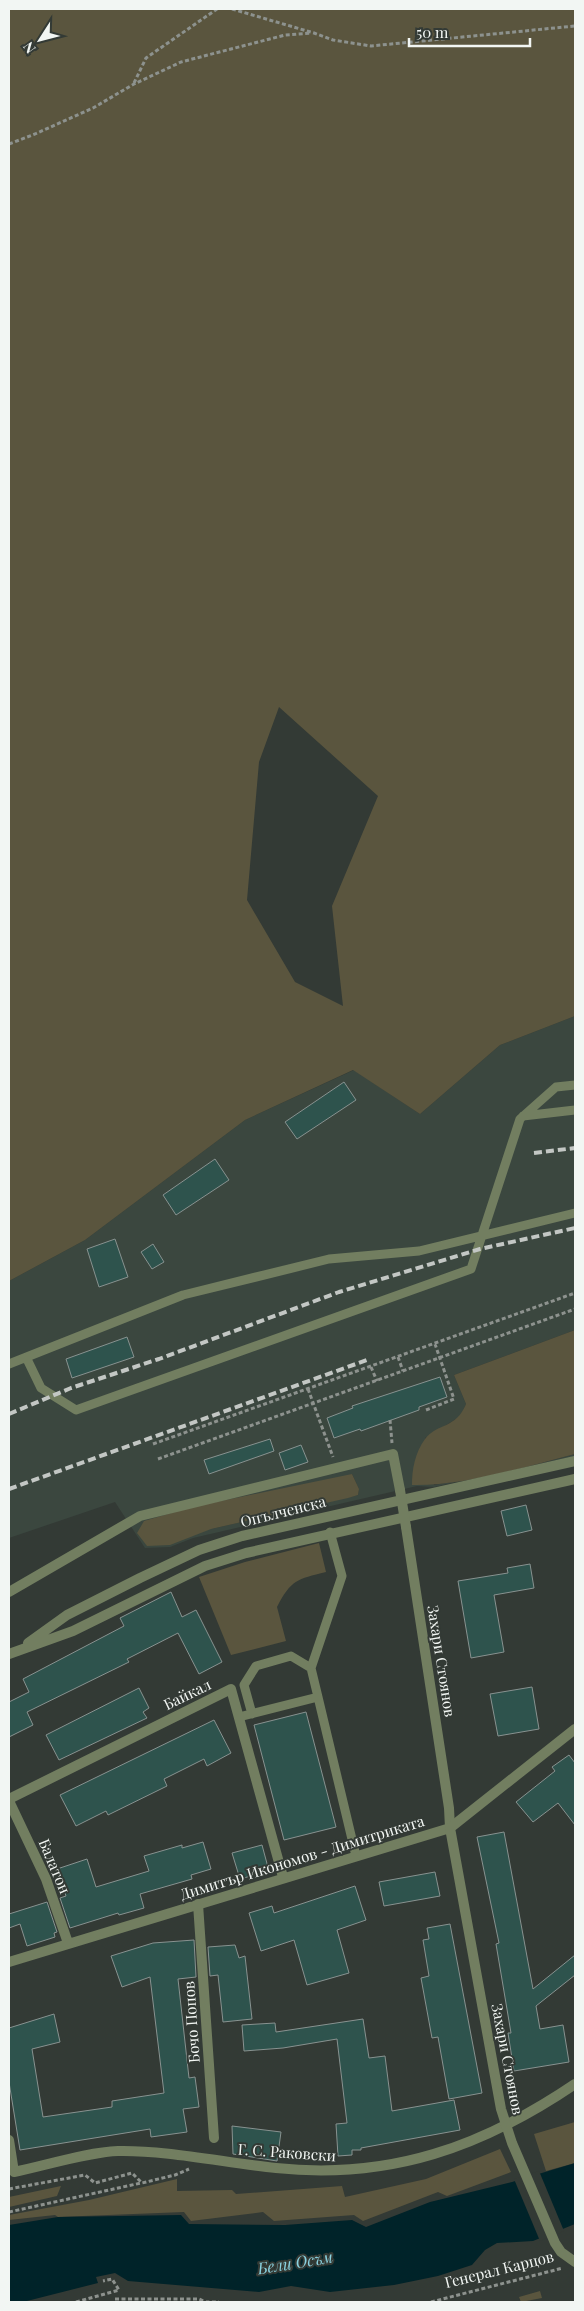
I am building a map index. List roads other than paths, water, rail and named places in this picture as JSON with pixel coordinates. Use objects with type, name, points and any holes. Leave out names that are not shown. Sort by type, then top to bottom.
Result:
[{"type":"street","name":"Захари Стоянов","points":[[9,1592],[140,1516],[394,1454],[449,1808],[450,1828],[501,2109],[512,2143],[555,2243],[561,2252],[573,2263]]},
{"type":"street","name":"Опълченска","points":[[9,1654],[66,1615],[198,1550],[242,1536],[326,1516],[575,1461]]},
{"type":"street","name":"Опълченска","points":[[20,1648],[73,1631],[205,1566],[246,1552],[575,1479]]},
{"type":"street","name":"Байкал","points":[[9,1800],[232,1689],[283,1877]]},
{"type":"street","name":"Димитър Икономов - Димитриката","points":[[9,1962],[283,1877],[450,1828],[575,1728]]},
{"type":"street","name":"Балатон","points":[[9,1800],[46,1879],[68,1943]]},
{"type":"street","name":"Бочо Попов","points":[[198,1904],[214,2138]]},
{"type":"street","name":"Г. С. Раковски","points":[[9,2140],[14,2172],[116,2151],[307,2171],[365,2169],[422,2159],[460,2146],[506,2126],[543,2106],[575,2084]]},
{"type":"lane","points":[[26,1357],[40,1388],[76,1410],[471,1269],[520,1119],[556,1088],[575,1085]]},
{"type":"lane","points":[[523,1116],[575,1110]]},
{"type":"lane","points":[[9,1364],[183,1294],[329,1259],[419,1251],[575,1213]]},
{"type":"lane","points":[[330,1532],[342,1576],[311,1668],[356,1856]]},
{"type":"lane","points":[[252,1714],[244,1685],[256,1666],[292,1656],[311,1668]]},
{"type":"lane","points":[[239,1717],[318,1697]]},
{"type":"water","name":"Бели Осъм","points":[[575,2163],[575,2224],[533,2241],[497,2243],[485,2250],[472,2265],[438,2276],[394,2285],[330,2292],[291,2286],[259,2292],[128,2281],[115,2273],[96,2277],[98,2283],[23,2302],[9,2302],[9,2225],[58,2217],[181,2215],[189,2224],[285,2225],[352,2220],[366,2227],[430,2202],[512,2182]]},
{"type":"railway","points":[[534,1153],[575,1148]]},
{"type":"railway","points":[[9,1414],[71,1388],[159,1359],[339,1292],[480,1249],[575,1228]]},
{"type":"railway","points":[[9,1489],[367,1360]]}]
